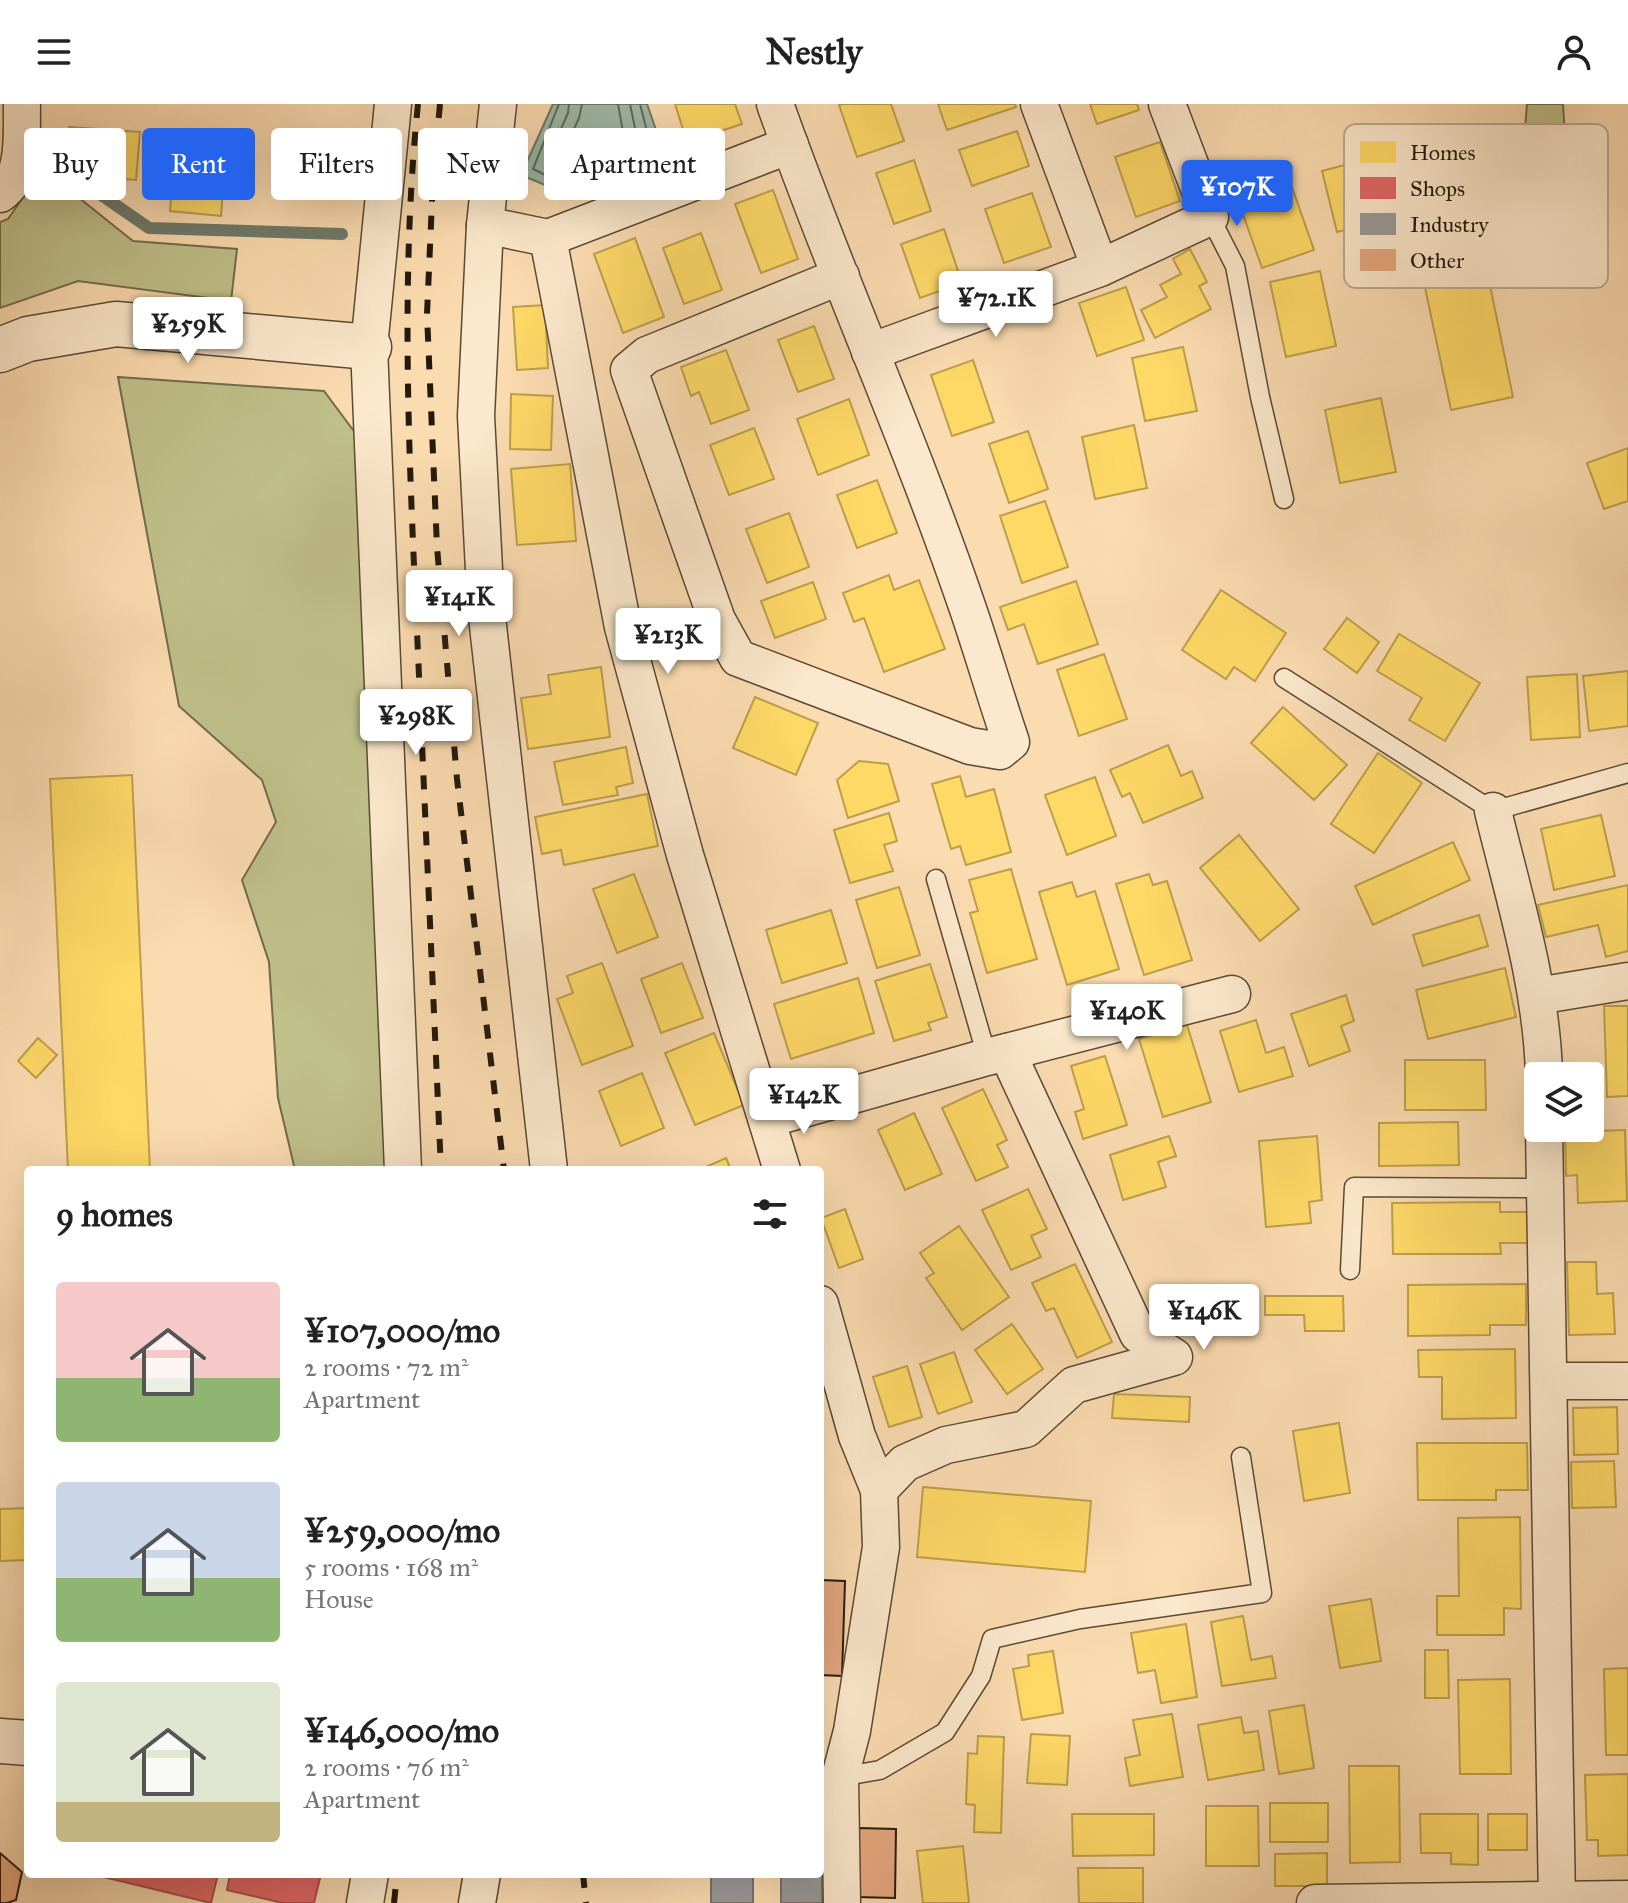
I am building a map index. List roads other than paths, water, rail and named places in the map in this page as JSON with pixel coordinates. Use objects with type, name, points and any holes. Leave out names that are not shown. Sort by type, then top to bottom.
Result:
[{"type":"street","points":[[0,194],[8,189],[21,157],[22,104]]},
{"type":"street","points":[[393,104],[369,347],[403,1166]]},
{"type":"street","points":[[498,104],[485,225],[476,416],[486,608],[549,1166]]},
{"type":"street","points":[[775,104],[790,145],[841,276],[968,608],[1011,742],[1000,751],[970,746],[738,658],[717,620],[629,370],[647,355],[841,276]]},
{"type":"street","points":[[1039,104],[1100,268]]},
{"type":"street","points":[[870,352],[1100,268],[1210,217],[1167,104]]},
{"type":"street","points":[[485,225],[548,238],[790,145]]},
{"type":"street","points":[[548,238],[623,627],[685,855],[781,1166]]},
{"type":"street","points":[[0,350],[28,339],[116,324],[369,347]]},
{"type":"street","points":[[1493,811],[1537,996],[1544,1062]]},
{"type":"street","points":[[1537,996],[1628,981]]},
{"type":"street","points":[[768,1119],[1232,994]]},
{"type":"street","points":[[879,1490],[905,1463],[946,1445],[1026,1429],[1074,1385],[1174,1357],[1138,1334],[997,1055]]},
{"type":"street","points":[[1544,1142],[1556,1901]]},
{"type":"street","points":[[824,1318],[857,1436],[879,1490],[881,1547],[852,1731],[840,1777],[842,1903]]},
{"type":"street","points":[[1549,1381],[1628,1381]]},
{"type":"street","points":[[0,1741],[24,1743]]},
{"type":"street","points":[[365,1903],[369,1878]]},
{"type":"street","points":[[477,1903],[481,1878]]},
{"type":"street","points":[[1315,1903],[1628,1899]]},
{"type":"lane","points":[[1210,217],[1235,266],[1260,397],[1284,499]]},
{"type":"lane","points":[[1284,678],[1493,811],[1628,773]]},
{"type":"lane","points":[[936,879],[997,1055]]},
{"type":"lane","points":[[1350,1270],[1354,1187],[1545,1188]]},
{"type":"lane","points":[[840,1777],[880,1770],[945,1732],[981,1676],[992,1639],[1080,1619],[1262,1593],[1241,1457]]},
{"type":"water","points":[[553,104],[647,104],[655,128],[544,128],[544,185],[528,178],[528,159]]},
{"type":"waterway","points":[[109,200],[149,228],[342,234]]},
{"type":"railway","points":[[418,104],[409,235],[409,433],[441,1166]]},
{"type":"railway","points":[[440,104],[427,314],[437,547],[457,779],[504,1166]]},
{"type":"railway","points":[[394,1903],[397,1878]]},
{"type":"railway","points":[[583,1878],[586,1903]]}]
